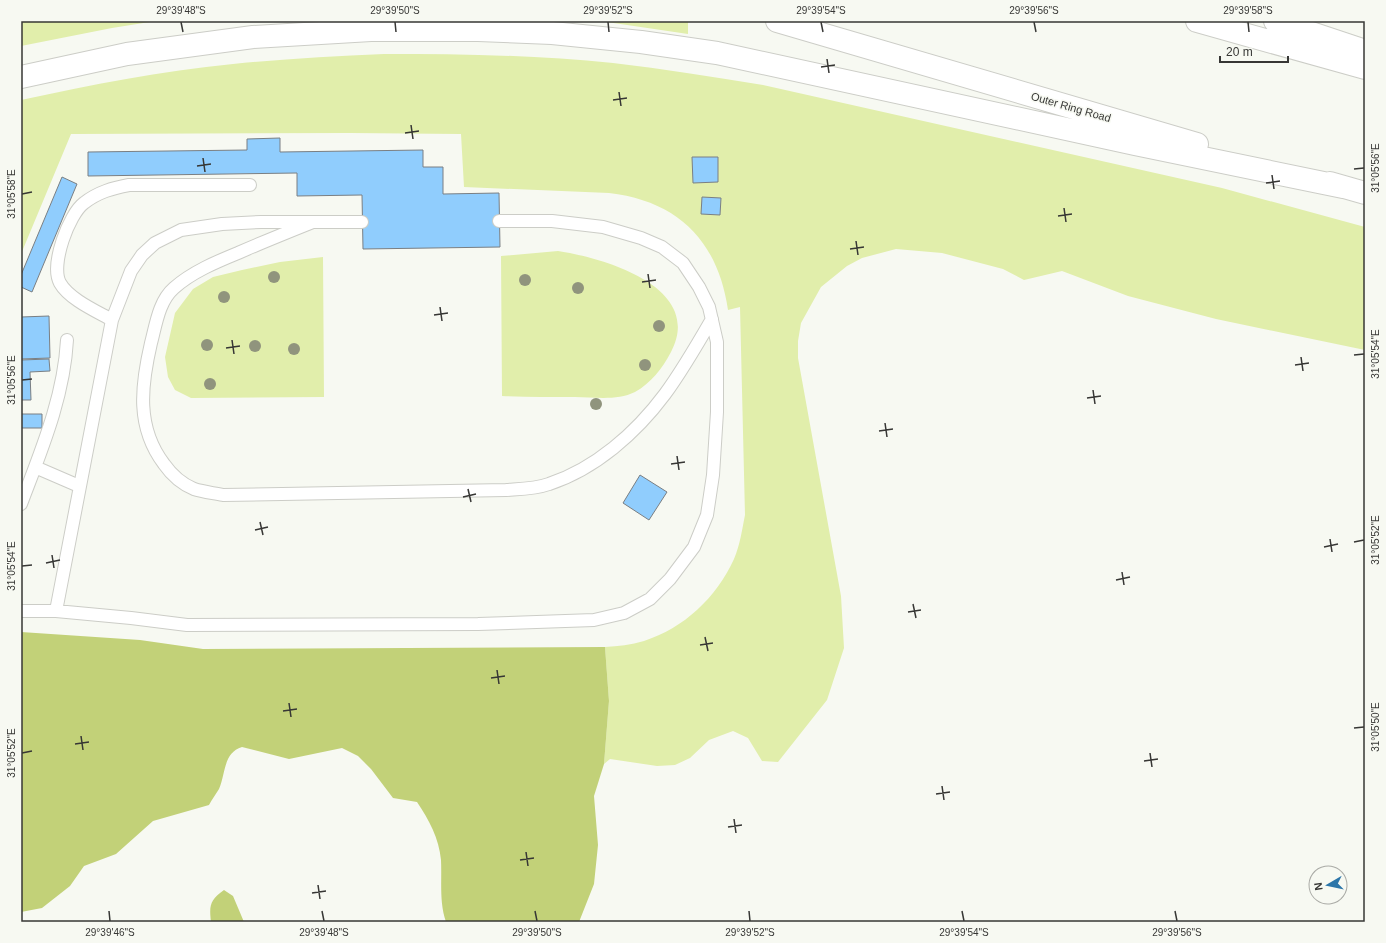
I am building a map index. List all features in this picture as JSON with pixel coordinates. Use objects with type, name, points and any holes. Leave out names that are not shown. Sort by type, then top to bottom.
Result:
[{"type":"highway","name":"Outer Ring Road","points":[[777,21],[1365,193]]},
{"type":"highway","points":[[1197,21],[1365,68]]},
{"type":"highway","points":[[1275,21],[1365,51]]},
{"type":"highway","points":[[21,77],[127,54],[253,37],[371,30],[478,30],[552,33],[641,42],[717,53],[1135,144],[1343,187]]},
{"type":"lane","points":[[112,320],[72,297],[64,290],[56,274],[58,254],[64,236],[74,216],[83,204],[96,195],[111,189],[129,185],[250,185]]},
{"type":"lane","points":[[21,610],[56,611],[187,625],[478,624],[594,620],[624,613],[650,599],[670,579],[694,547],[706,515],[713,475],[717,412],[717,342],[709,308],[699,287],[683,263],[662,247],[641,238],[603,227],[552,221],[499,221]]},
{"type":"lane","points":[[56,611],[112,320],[131,271],[142,255],[155,243],[182,230],[222,224],[261,222],[362,222]]},
{"type":"lane","points":[[313,222],[267,240],[207,267],[187,278],[178,285],[163,302],[148,355],[143,388],[143,412],[147,432],[156,454],[172,475],[194,489],[224,495],[506,490],[547,485],[576,472],[605,454],[628,435],[665,394],[712,320]]},
{"type":"lane","points":[[21,504],[61,388],[66,358],[67,340]]},
{"type":"lane","points":[[35,467],[80,486]]},
{"type":"green space","points":[[21,21],[156,21],[21,46]]},
{"type":"green space","points":[[600,21],[688,21],[688,34]]},
{"type":"green space","points":[[384,54],[441,54],[584,60],[688,73],[763,85],[1222,188],[1365,227],[1365,350],[1216,319],[1128,296],[1062,271],[1024,280],[1003,269],[942,253],[896,249],[862,258],[847,266],[821,287],[801,323],[798,341],[798,358],[841,596],[844,648],[827,700],[778,762],[762,761],[748,738],[733,731],[709,740],[690,758],[675,765],[657,766],[610,759],[604,764],[609,701],[605,647],[620,646],[644,641],[659,635],[685,620],[697,610],[708,599],[727,573],[736,554],[745,515],[740,307],[728,310],[723,285],[715,264],[704,245],[691,229],[674,215],[655,205],[634,197],[609,193],[464,187],[461,134],[71,134],[21,254],[21,100],[179,70],[289,59]]},
{"type":"green space","points":[[558,251],[600,261],[623,269],[644,280],[662,293],[674,310],[678,329],[671,352],[656,375],[635,392],[613,398],[502,396],[501,256]]},
{"type":"green space","points":[[323,257],[324,397],[191,398],[175,390],[168,377],[165,357],[175,313],[193,289],[213,277],[280,262]]},
{"type":"green space","points":[[21,632],[140,640],[203,649],[605,647],[609,701],[604,764],[594,796],[598,845],[594,884],[579,922],[446,922],[442,907],[440,852],[436,837],[426,816],[417,802],[393,798],[371,769],[358,756],[342,748],[289,759],[242,747],[236,750],[228,759],[219,789],[209,805],[153,821],[116,854],[84,866],[70,886],[42,908],[21,912]]},
{"type":"green space","points":[[224,890],[233,896],[244,922],[211,922],[210,911],[213,900]]},
{"type":"building","points":[[280,138],[280,152],[423,150],[423,167],[443,167],[443,194],[499,193],[500,247],[363,249],[362,195],[297,196],[297,173],[88,176],[88,152],[247,150],[247,139]]},
{"type":"building","points":[[692,157],[718,157],[718,182],[693,183]]},
{"type":"building","points":[[62,177],[77,184],[32,292],[21,287],[21,275]]},
{"type":"building","points":[[702,197],[721,198],[720,215],[701,214]]},
{"type":"building","points":[[49,316],[50,358],[21,359],[21,317]]},
{"type":"building","points":[[49,359],[50,371],[30,372],[31,400],[21,400],[21,360]]},
{"type":"building","points":[[21,414],[42,414],[42,428],[21,428]]},
{"type":"building","points":[[640,475],[667,492],[649,520],[623,503]]}]
